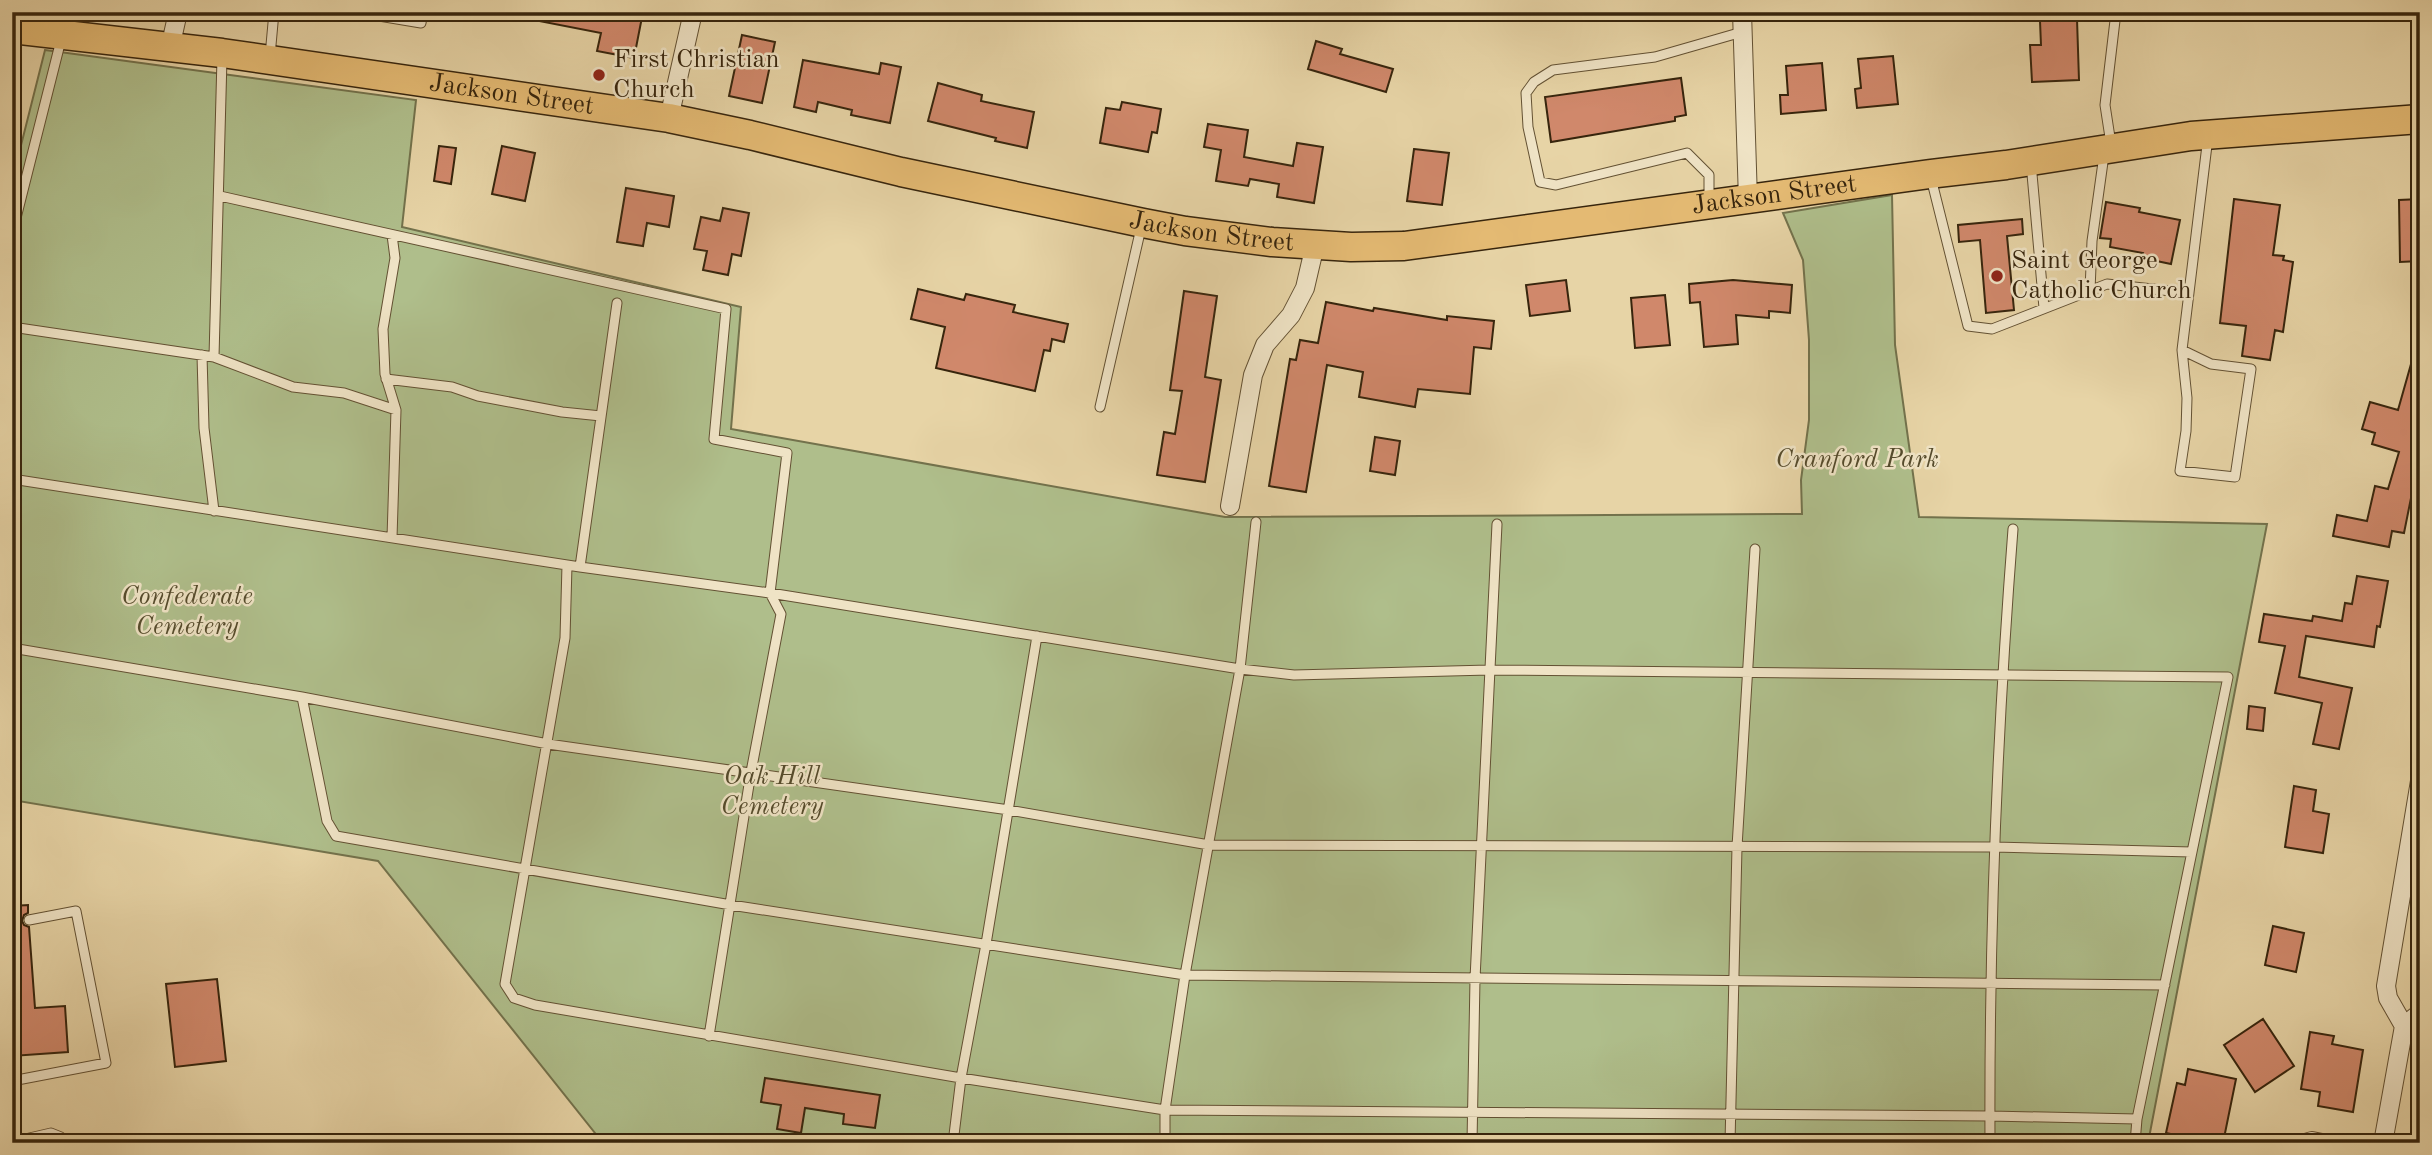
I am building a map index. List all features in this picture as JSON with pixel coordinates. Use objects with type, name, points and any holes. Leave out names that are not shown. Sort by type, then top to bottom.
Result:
[{"type":"main road","name":"Jackson Street","points":[[12,29],[222,53],[669,118],[901,172],[1143,223],[1228,238],[1315,245],[1404,246],[2209,135],[2420,119]]},
{"type":"street","points":[[170,48],[177,12]]},
{"type":"street","points":[[669,118],[693,12]]},
{"type":"street","points":[[1742,12],[1748,200]]},
{"type":"street","points":[[1230,506],[1253,375],[1265,345],[1291,315],[1305,288],[1315,245]]},
{"type":"street","points":[[2383,1143],[2403,1026],[2386,986],[2420,781]]},
{"type":"street","points":[[2403,1026],[2420,1013]]},
{"type":"street","points":[[2305,1143],[2322,1143]]},
{"type":"lane","points":[[270,60],[274,12]]},
{"type":"lane","points":[[355,12],[421,23],[423,12]]},
{"type":"lane","points":[[2090,290],[2092,241],[2108,149],[2105,104],[2116,12]]},
{"type":"lane","points":[[1709,204],[1709,175],[1687,153],[1556,185],[1540,182],[1528,127],[1526,93],[1534,82],[1553,70],[1655,57],[1742,32]]},
{"type":"lane","points":[[12,234],[62,35]]},
{"type":"lane","points":[[214,357],[222,53]]},
{"type":"lane","points":[[2182,349],[2211,364],[2251,369],[2235,477],[2180,471],[2186,431],[2182,349],[2209,135]]},
{"type":"lane","points":[[2031,161],[2044,308]]},
{"type":"lane","points":[[1930,174],[1968,326],[1992,329],[2107,284],[2189,293]]},
{"type":"lane","points":[[220,196],[726,309],[714,439],[788,453],[771,593],[781,614],[751,772],[709,1035]]},
{"type":"lane","points":[[1100,407],[1143,223]]},
{"type":"lane","points":[[392,234],[395,258],[383,329],[386,379],[396,410],[392,538]]},
{"type":"lane","points":[[580,567],[617,303]]},
{"type":"lane","points":[[12,327],[214,357],[293,387],[344,393],[396,410]]},
{"type":"lane","points":[[201,355],[204,428],[215,511]]},
{"type":"lane","points":[[386,379],[452,387],[478,396],[562,412],[601,416]]},
{"type":"lane","points":[[12,479],[580,567],[771,593],[1240,669],[1294,675],[1489,670],[2228,677],[2137,1119],[2135,1143]]},
{"type":"lane","points":[[1165,1143],[1166,1110],[1185,975],[1240,669],[1256,522]]},
{"type":"lane","points":[[1472,1143],[1475,979],[1497,524]]},
{"type":"lane","points":[[1990,1143],[1994,847],[2002,676],[2013,529]]},
{"type":"lane","points":[[1730,1143],[1737,847],[1755,549]]},
{"type":"lane","points":[[567,565],[565,638],[505,984],[514,998],[535,1005],[709,1035],[1166,1110],[2137,1119]]},
{"type":"lane","points":[[953,1143],[961,1078],[1037,636]]},
{"type":"lane","points":[[12,648],[302,697],[548,744],[1009,810],[1209,845],[1994,847],[2192,852]]},
{"type":"lane","points":[[302,697],[327,821],[336,836],[526,867],[731,905],[1185,975],[2165,985]]},
{"type":"lane","points":[[12,1081],[106,1063],[76,911],[29,920]]},
{"type":"lane","points":[[12,1142],[51,1133],[61,1137],[62,1143]]},
{"type":"green space","name":"Oak Hill Cemetery","points":[[45,50],[416,100],[402,227],[741,307],[731,429],[1225,517],[1802,514],[1801,480],[1809,420],[1809,340],[1803,260],[1783,213],[1892,195],[1895,345],[1919,517],[2267,524],[2148,1143],[603,1143],[378,861],[12,800],[12,181]]},
{"type":"building","points":[[535,12],[643,12],[634,58],[597,51],[601,33],[534,20]]},
{"type":"building","points":[[2077,19],[2079,80],[2032,82],[2030,45],[2041,45],[2040,21]]},
{"type":"building","points":[[742,35],[775,42],[762,103],[729,96]]},
{"type":"building","points":[[1316,41],[1342,49],[1340,54],[1393,69],[1386,92],[1308,69]]},
{"type":"building","points":[[1893,56],[1898,104],[1857,108],[1855,89],[1861,88],[1858,59]]},
{"type":"building","points":[[803,60],[879,74],[881,63],[901,67],[890,123],[851,115],[852,110],[818,102],[816,112],[794,107]]},
{"type":"building","points":[[1822,63],[1826,110],[1781,114],[1780,95],[1788,95],[1786,66]]},
{"type":"building","points":[[1681,78],[1686,115],[1675,117],[1675,121],[1551,142],[1545,97]]},
{"type":"building","points":[[938,83],[982,95],[981,101],[1034,112],[1027,148],[928,121]]},
{"type":"building","points":[[1122,102],[1161,109],[1157,133],[1152,132],[1148,152],[1100,143],[1106,108],[1120,110]]},
{"type":"building","points":[[1208,124],[1248,130],[1244,157],[1293,166],[1297,143],[1323,147],[1314,203],[1277,197],[1279,184],[1250,179],[1248,186],[1216,181],[1221,150],[1204,147]]},
{"type":"building","points":[[439,146],[456,148],[451,184],[434,181]]},
{"type":"building","points":[[502,146],[535,153],[525,201],[492,194]]},
{"type":"building","points":[[1414,149],[1449,153],[1442,205],[1407,201]]},
{"type":"building","points":[[626,188],[674,196],[669,227],[647,223],[643,246],[617,242]]},
{"type":"building","points":[[2234,199],[2280,205],[2273,255],[2284,256],[2283,260],[2293,262],[2283,332],[2275,330],[2270,360],[2242,356],[2246,326],[2220,323]]},
{"type":"building","points":[[2420,199],[2420,261],[2400,262],[2399,200]]},
{"type":"building","points":[[2106,202],[2140,208],[2139,212],[2180,220],[2171,264],[2142,258],[2143,253],[2110,247],[2111,239],[2100,238]]},
{"type":"building","points":[[723,208],[749,213],[741,256],[732,254],[728,275],[703,270],[707,251],[694,249],[701,217],[720,221]]},
{"type":"building","name":"Saint George Catholic Church","points":[[2022,219],[2023,234],[2007,236],[2014,310],[1986,313],[1980,240],[1959,242],[1958,225]]},
{"type":"building","points":[[1566,280],[1570,311],[1530,316],[1526,285]]},
{"type":"building","points":[[1733,280],[1792,285],[1790,313],[1769,311],[1769,318],[1736,315],[1738,344],[1704,347],[1700,302],[1690,303],[1689,284]]},
{"type":"building","points":[[918,289],[964,300],[966,294],[1015,305],[1013,312],[1068,324],[1064,342],[1052,339],[1050,351],[1044,350],[1035,391],[936,368],[945,327],[911,319]]},
{"type":"building","points":[[1184,291],[1217,296],[1205,377],[1221,380],[1205,482],[1157,475],[1164,432],[1175,434],[1182,391],[1170,390]]},
{"type":"building","points":[[1665,295],[1670,345],[1635,348],[1631,298]]},
{"type":"building","points":[[1326,302],[1447,320],[1447,316],[1494,321],[1491,349],[1474,347],[1470,394],[1418,389],[1415,407],[1359,397],[1363,372],[1327,365],[1306,492],[1269,486],[1290,359],[1296,360],[1300,340],[1318,343]]},
{"type":"building","points":[[2415,350],[2420,351],[2420,475],[2416,473],[2404,533],[2392,531],[2389,547],[2333,536],[2337,515],[2367,521],[2375,486],[2388,489],[2399,452],[2372,444],[2375,433],[2362,429],[2370,402],[2398,410]]},
{"type":"building","points":[[1375,437],[1400,441],[1395,475],[1370,471]]},
{"type":"building","points":[[2357,576],[2388,581],[2374,647],[2306,636],[2299,677],[2352,688],[2339,749],[2313,744],[2322,703],[2275,693],[2285,646],[2259,642],[2264,614],[2312,621],[2313,616],[2342,621],[2345,603],[2352,604]]},
{"type":"building","points":[[2249,706],[2265,708],[2263,731],[2247,729]]},
{"type":"building","points":[[2294,786],[2316,790],[2313,811],[2329,814],[2323,853],[2285,847]]},
{"type":"building","points":[[28,905],[28,913],[22,921],[29,927],[35,1008],[65,1006],[68,1052],[12,1056],[12,906]]},
{"type":"building","points":[[2273,926],[2304,933],[2296,972],[2265,965]]},
{"type":"building","points":[[217,979],[226,1061],[175,1067],[166,984]]},
{"type":"building","points":[[2263,1019],[2294,1066],[2255,1092],[2224,1045]]},
{"type":"building","points":[[2310,1032],[2334,1036],[2332,1044],[2363,1050],[2353,1112],[2318,1106],[2320,1092],[2301,1089]]},
{"type":"building","points":[[2188,1069],[2236,1079],[2223,1143],[2169,1143],[2171,1134],[2166,1133],[2177,1083],[2185,1085]]},
{"type":"building","points":[[765,1078],[880,1095],[875,1128],[843,1124],[844,1114],[805,1108],[801,1133],[777,1129],[781,1105],[761,1102]]},
{"type":"place","name":"First Christian Church","points":[[599,75]]},
{"type":"place","name":"Saint George Catholic Church","points":[[1997,276]]},
{"type":"park label","name":"Cranford Park","points":[[1857,460]]},
{"type":"park label","name":"Confederate Cemetery","points":[[187,612]]}]
